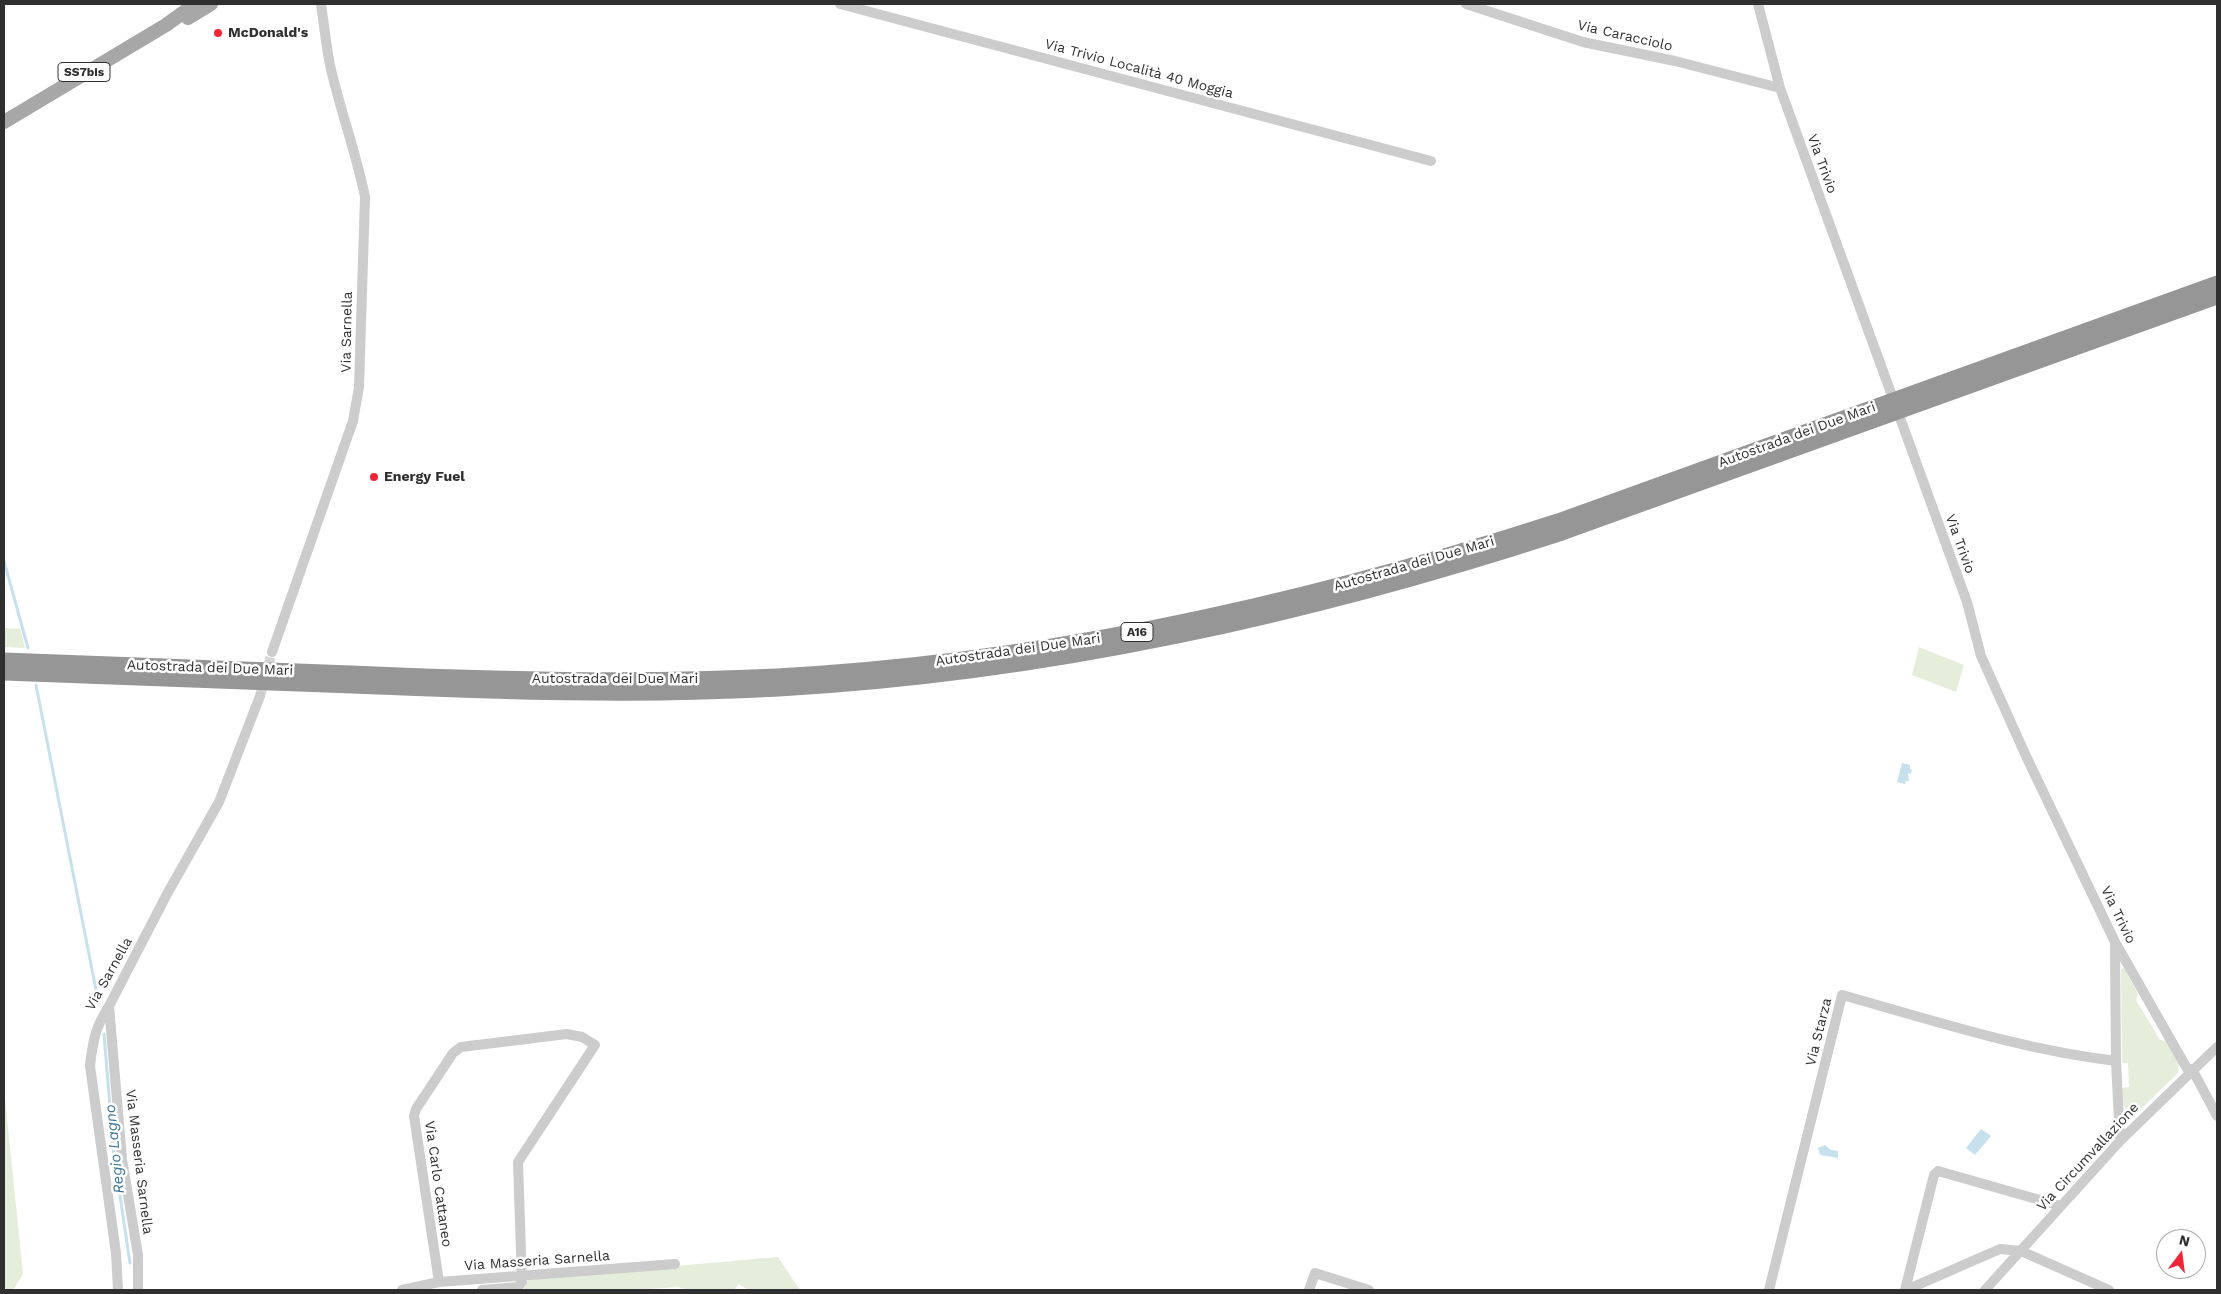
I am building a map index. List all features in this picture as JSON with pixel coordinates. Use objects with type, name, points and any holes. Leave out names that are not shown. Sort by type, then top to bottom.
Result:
[{"type":"highway","name":"Autostrada dei Due Mari","points":[[4,660],[517,680],[684,680],[870,669],[1026,650],[1131,633],[1304,595],[1484,545],[1567,518],[2217,283]]},
{"type":"highway","name":"Autostrada dei Due Mari","points":[[4,673],[517,693],[674,693],[782,689],[872,682],[1037,662],[1124,647],[1307,608],[1392,586],[1505,552],[1562,534],[2217,297]]},
{"type":"main road","name":"SS7bis","points":[[4,122],[58,87],[166,25],[195,4]]},
{"type":"main road","name":"SS7bis","points":[[166,25],[188,18],[211,4]]},
{"type":"street","name":"Via Sarnella","points":[[272,652],[354,422],[359,387],[365,196],[360,170],[352,150],[330,64],[321,4]]},
{"type":"street","name":"Via Trivio Località 40 Moggia","points":[[840,4],[1431,161]]},
{"type":"street","name":"Via Caracciolo","points":[[1466,4],[1583,42],[1675,61],[1780,88]]},
{"type":"street","name":"Via Trivio","points":[[1758,4],[1780,88],[1967,602],[1981,656],[2115,942],[2217,1116]]},
{"type":"street","name":"Via Sarnella","points":[[118,1290],[118,1273],[90,1066],[93,1037],[98,1024],[110,1006],[168,894],[220,802],[260,696]]},
{"type":"street","points":[[2115,942],[2116,1061],[2120,1140]]},
{"type":"street","name":"Via Starza","points":[[1769,1290],[1842,995],[2025,1045],[2078,1057],[2116,1061]]},
{"type":"street","name":"Via Masseria Sarnella","points":[[110,1006],[117,1110],[138,1255],[136,1272],[138,1290]]},
{"type":"street","name":"Via Carlo Cattaneo","points":[[439,1282],[414,1116],[416,1109],[453,1053],[461,1047],[554,1034],[582,1037],[595,1045],[518,1162],[524,1276]]},
{"type":"street","name":"Via Circumvallazione","points":[[1985,1290],[2120,1140],[2217,1047]]},
{"type":"street","points":[[1905,1290],[1934,1175],[1938,1171],[2061,1206]]},
{"type":"street","points":[[1905,1290],[2000,1250],[2021,1251],[2108,1290]]},
{"type":"street","name":"Via Masseria Sarnella","points":[[402,1290],[439,1282],[675,1264]]},
{"type":"street","points":[[118,1273],[136,1272]]},
{"type":"street","points":[[1310,1290],[1315,1273],[1369,1290]]},
{"type":"street","points":[[482,1290],[518,1287],[524,1276]]},
{"type":"green space","points":[[4,628],[20,629],[25,648],[4,647]]},
{"type":"green space","points":[[1919,647],[1964,665],[1956,692],[1912,675]]},
{"type":"green space","points":[[2124,968],[2138,994],[2136,1000],[2160,1040],[2166,1041],[2179,1061],[2178,1073],[2137,1113],[2128,1111],[2125,1108],[2122,1088],[2129,1087],[2128,1063],[2122,1063],[2121,969]]},
{"type":"green space","points":[[4,1089],[23,1274],[13,1290],[4,1290]]},
{"type":"green space","points":[[778,1257],[800,1290],[748,1290],[739,1284],[734,1290],[689,1290],[678,1287],[632,1290],[523,1290],[529,1279]]},
{"type":"water","points":[[1902,763],[1910,765],[1912,770],[1911,774],[1908,773],[1909,781],[1906,781],[1905,784],[1897,782]]},
{"type":"water","points":[[1981,1129],[1991,1136],[1975,1155],[1966,1148]]},
{"type":"water","points":[[1825,1145],[1831,1150],[1838,1151],[1838,1158],[1820,1155],[1818,1148]]},
{"type":"waterway","name":"Regio Lagno","points":[[4,561],[28,648]]},
{"type":"waterway","points":[[36,685],[97,995]]},
{"type":"waterway","name":"Regio Lagno","points":[[104,1034],[114,1156],[130,1263]]},
{"type":"tunnel","points":[[260,696],[272,652]]},
{"type":"place","name":"McDonald's","points":[[218,33]]},
{"type":"place","name":"Energy Fuel","points":[[374,477]]}]
